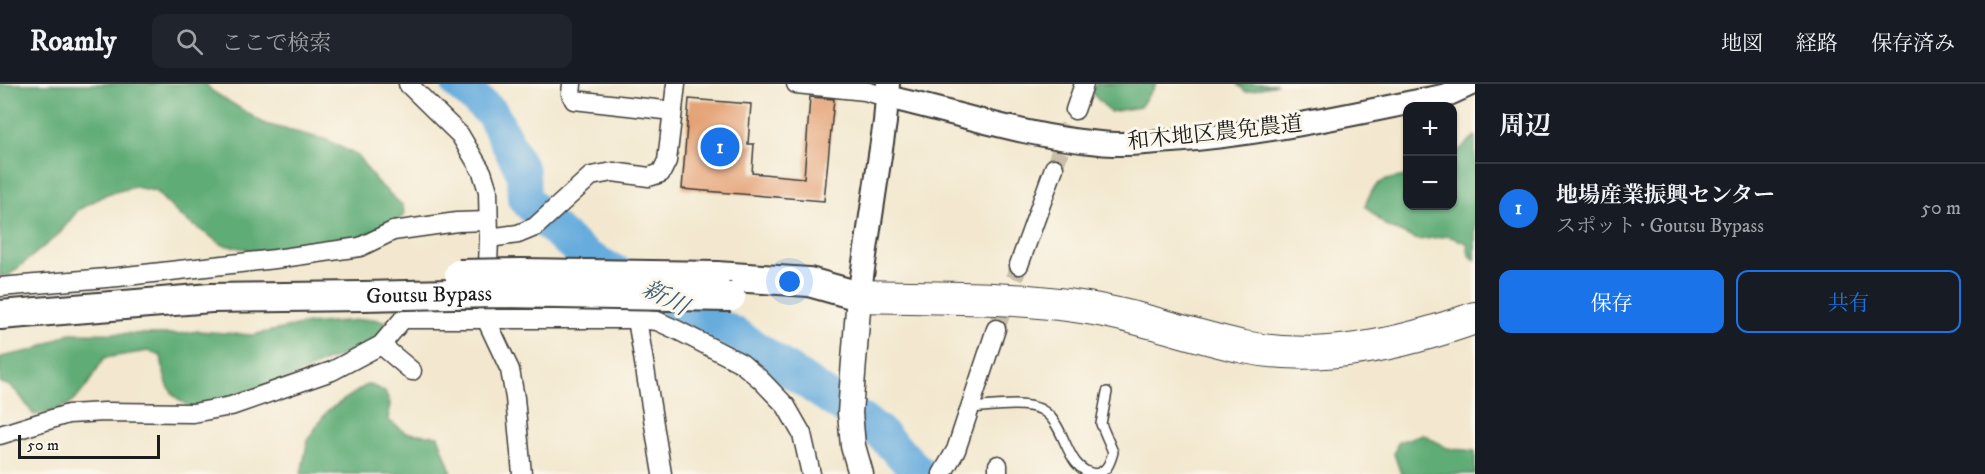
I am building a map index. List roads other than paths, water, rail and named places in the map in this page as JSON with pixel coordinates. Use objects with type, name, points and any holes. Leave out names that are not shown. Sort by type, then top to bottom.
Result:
[{"type":"highway","name":"Goutsu Bypass","points":[[0,315],[362,287],[495,293],[723,286],[814,301],[859,296]]},
{"type":"highway","points":[[859,296],[992,300],[1079,307],[1128,316],[1245,347],[1277,352],[1318,353],[1383,345],[1435,333],[1475,318]]},
{"type":"main road","points":[[859,296],[850,413],[853,446],[861,474]]},
{"type":"street","points":[[408,84],[460,135],[482,172],[488,191],[490,267],[486,319],[510,370],[522,474]]},
{"type":"street","points":[[572,84],[571,94],[574,100],[673,111]]},
{"type":"street","points":[[0,286],[118,277],[275,259],[360,247],[393,231],[457,222],[518,234],[535,227],[591,176],[613,172],[649,177],[661,173],[667,161],[676,84]]},
{"type":"street","points":[[796,84],[864,91],[887,90],[885,122],[859,296]]},
{"type":"street","points":[[1075,110],[1084,84]]},
{"type":"street","name":"和木地区農免農道","points":[[887,90],[1031,134],[1102,144],[1127,144],[1205,138],[1288,127],[1448,95],[1471,84]]},
{"type":"street","points":[[1019,266],[1054,168]]},
{"type":"street","points":[[0,435],[68,414],[193,413],[231,406],[332,371],[381,345],[403,319],[637,319],[657,321],[677,330],[741,363],[760,379],[786,406],[802,434],[807,473]]},
{"type":"street","points":[[637,319],[662,474]]},
{"type":"street","points":[[942,474],[956,450],[996,329]]},
{"type":"street","points":[[381,345],[412,371]]},
{"type":"lane","points":[[970,408],[1024,406],[1038,408],[1056,423],[1079,467],[1095,474],[1107,467],[1113,452],[1101,424],[1107,392]]},
{"type":"waterway","name":"新川","points":[[458,84],[492,113],[523,173],[524,198],[548,224],[587,257],[737,335],[877,430],[921,474]]},
{"type":"tunnel","points":[[1054,168],[1075,110]]},
{"type":"tunnel","points":[[996,329],[1019,265]]},
{"type":"place","name":"地場産業振興センター","points":[[720,147]]}]
